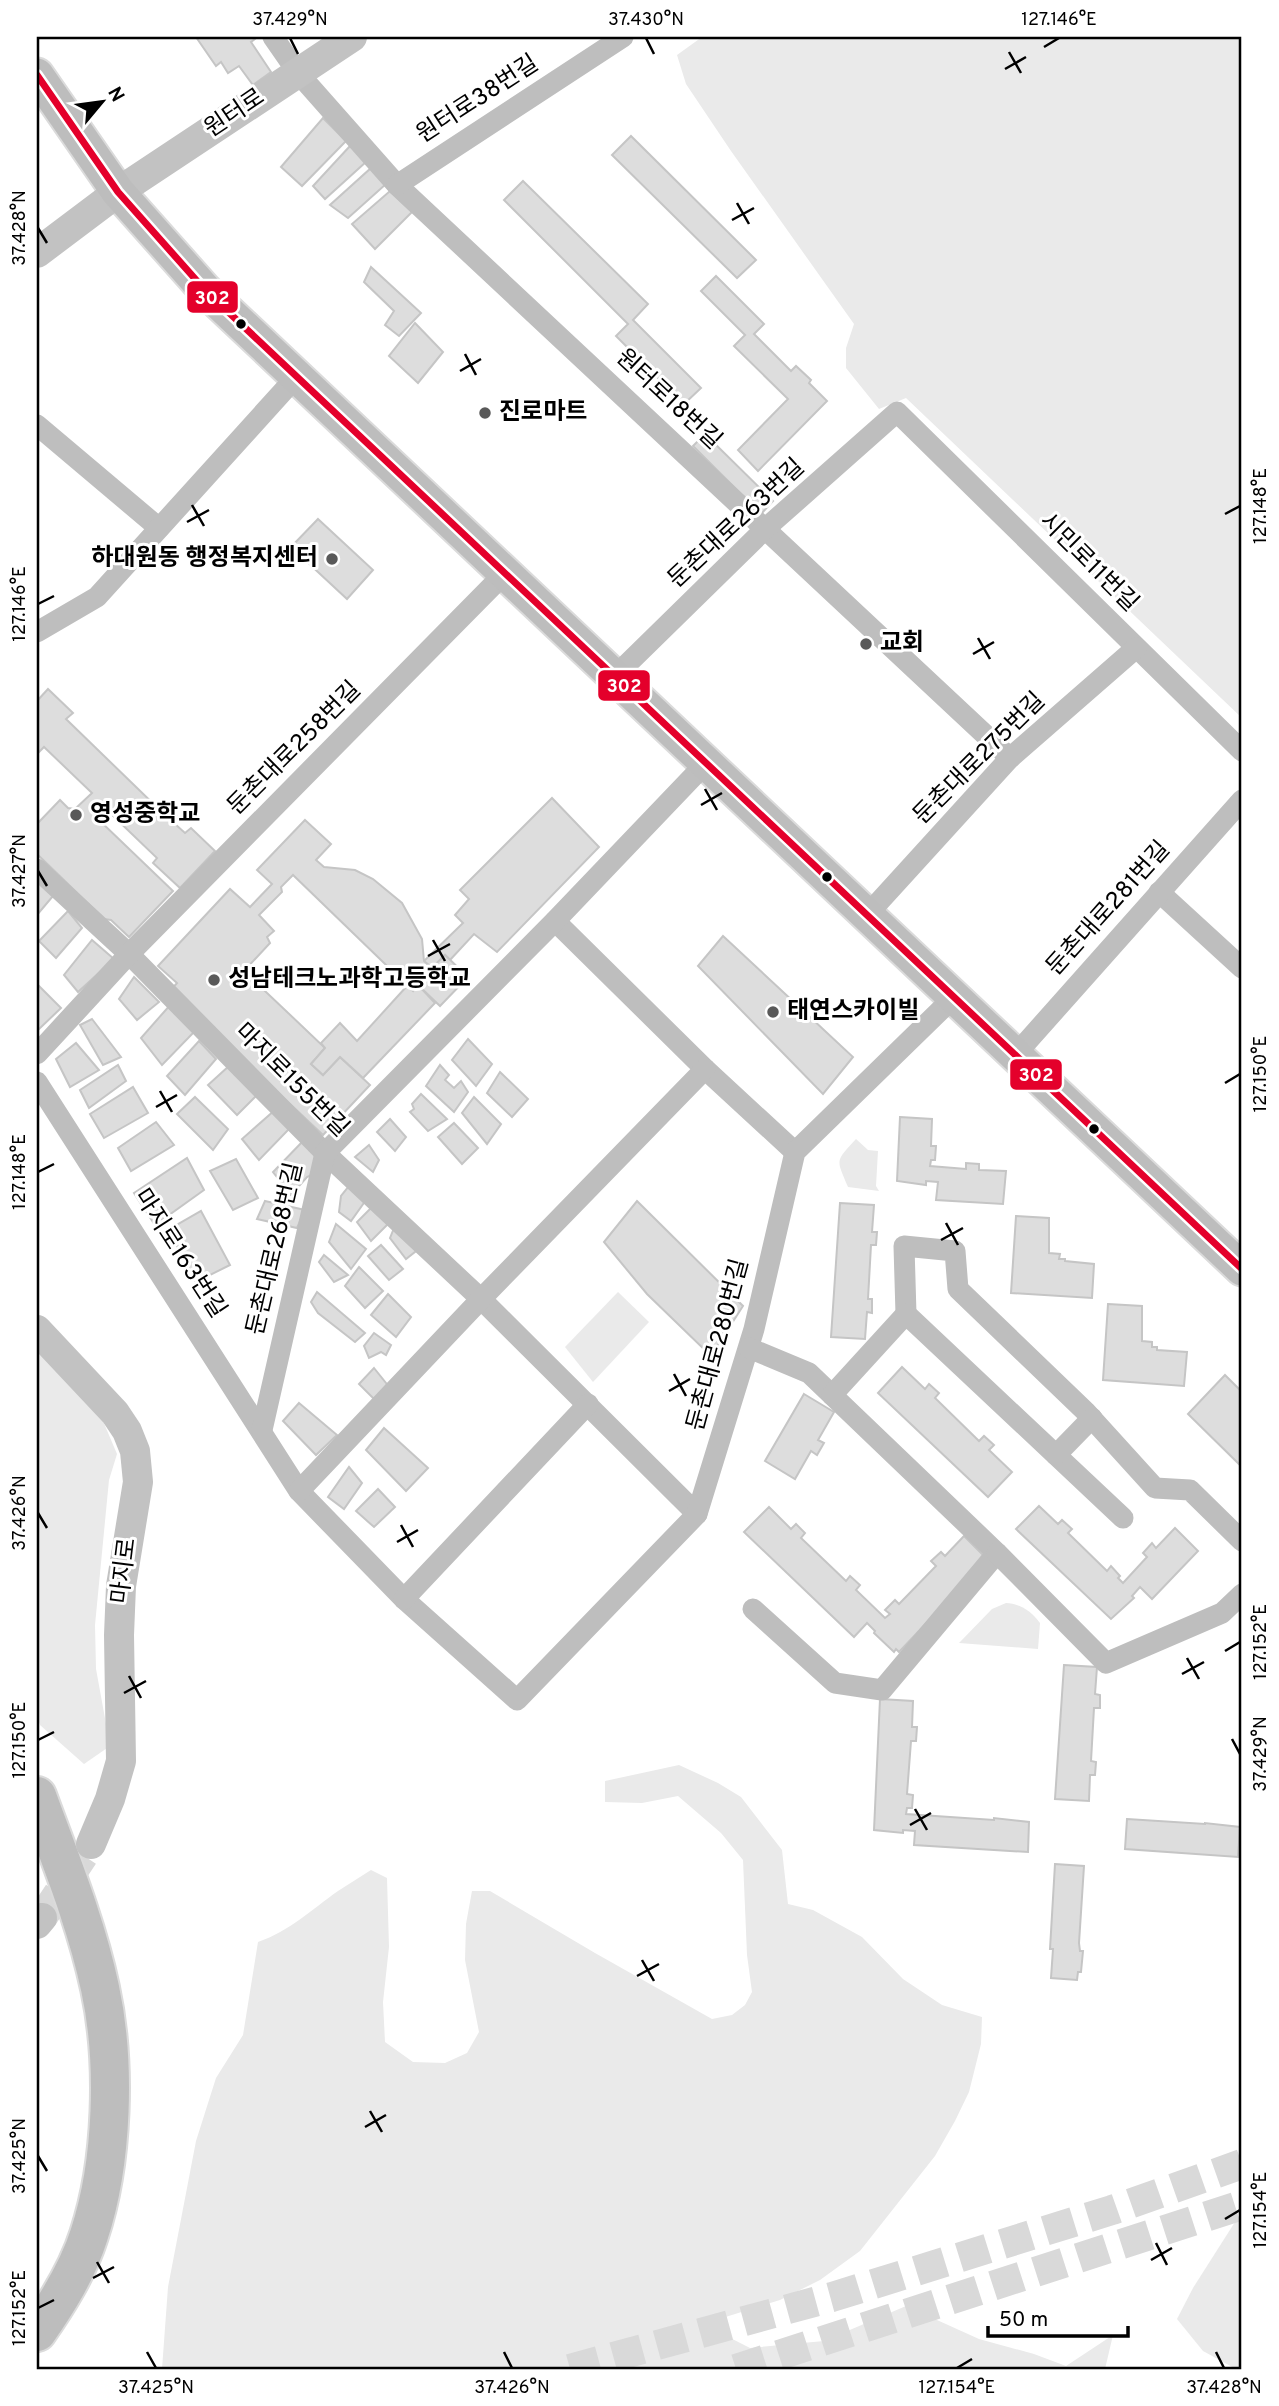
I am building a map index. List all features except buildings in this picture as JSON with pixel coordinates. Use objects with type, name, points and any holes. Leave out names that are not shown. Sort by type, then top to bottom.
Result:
[{"type":"highway","points":[[37,1796],[81,1919],[100,1989],[109,2055],[104,2182],[89,2236],[63,2294],[37,2332]]},
{"type":"main road","name":"원터로","points":[[118,191],[352,37]]},
{"type":"main road","points":[[37,75],[118,191],[205,290],[1242,1269]]},
{"type":"main road","points":[[37,253],[118,191]]},
{"type":"main road","name":"마지로","points":[[37,1330],[115,1413],[127,1431],[135,1451],[138,1482],[121,1586],[118,1635],[121,1761],[110,1798],[91,1844]]},
{"type":"street","name":"원터로18번길","points":[[273,37],[298,73],[397,184],[1010,758]]},
{"type":"street","name":"원터로38번길","points":[[397,184],[623,37]]},
{"type":"street","points":[[37,632],[97,597],[297,376]]},
{"type":"street","name":"둔촌대로263번길","points":[[615,676],[766,528],[897,412]]},
{"type":"street","name":"시민로11번길","points":[[897,412],[1242,751]]},
{"type":"street","points":[[37,425],[159,528]]},
{"type":"street","name":"둔촌대로258번길","points":[[37,1054],[129,954],[505,573]]},
{"type":"street","name":"둔촌대로275번길","points":[[867,915],[1010,758],[1136,648]]},
{"type":"street","name":"둔촌대로268번길","points":[[262,1430],[325,1153],[555,921],[706,763]]},
{"type":"street","name":"둔촌대로281번길","points":[[1016,1054],[1242,800]]},
{"type":"street","name":"마지로155번길","points":[[37,869],[129,954],[325,1153],[481,1298],[697,1514]]},
{"type":"street","points":[[1159,892],[1242,968]]},
{"type":"street","points":[[555,921],[705,1069],[795,1152],[953,998]]},
{"type":"street","points":[[299,1491],[481,1298],[705,1069]]},
{"type":"street","name":"마지로163번길","points":[[37,1082],[299,1491],[404,1599],[517,1700]]},
{"type":"street","name":"둔촌대로280번길","points":[[517,1700],[697,1514],[749,1348],[795,1152]]},
{"type":"street","points":[[832,1395],[906,1314],[904,1246],[955,1251],[958,1289],[1092,1418],[1155,1488],[1190,1490],[1242,1541]]},
{"type":"street","points":[[906,1314],[1123,1518]]},
{"type":"street","points":[[749,1348],[809,1373],[997,1553],[1106,1663],[1223,1613],[1242,1594]]},
{"type":"street","points":[[404,1599],[589,1404]]},
{"type":"street","points":[[1055,1455],[1092,1418]]},
{"type":"street","points":[[753,1609],[835,1683],[882,1690],[997,1553]]},
{"type":"shaded area","points":[[702,37],[1242,37],[1242,718],[906,398],[879,409],[846,368],[846,348],[854,324],[686,84],[677,55]]},
{"type":"shaded area","points":[[856,1139],[868,1150],[878,1151],[876,1186],[879,1191],[848,1187],[840,1161]]},
{"type":"shaded area","points":[[618,1292],[649,1322],[593,1382],[565,1347]]},
{"type":"shaded area","points":[[37,1348],[103,1421],[117,1454],[109,1480],[95,1625],[96,1669],[110,1746],[84,1764],[40,1725],[37,1716]]},
{"type":"shaded area","points":[[1006,1603],[1025,1609],[1040,1623],[1038,1649],[959,1643],[992,1609]]},
{"type":"shaded area","points":[[679,1765],[741,1797],[782,1850],[788,1904],[813,1910],[862,1937],[903,1979],[942,2005],[982,2017],[981,2044],[969,2092],[955,2121],[935,2156],[860,2251],[820,2280],[780,2300],[703,2324],[750,2348],[824,2341],[906,2306],[979,2339],[1066,2366],[1113,2335],[1105,2369],[162,2369],[168,2287],[196,2141],[216,2078],[243,2035],[258,1942],[290,1926],[371,1870],[387,1878],[389,1947],[383,2002],[385,2042],[413,2062],[445,2063],[467,2053],[479,2032],[465,1960],[466,1924],[472,1891],[490,1891],[712,2019],[732,2015],[745,2005],[752,1992],[747,1955],[743,1860],[721,1833],[678,1796],[642,1803],[605,1802],[605,1781]]},
{"type":"shaded area","points":[[1242,2211],[1242,2369],[1236,2369],[1203,2351],[1177,2319],[1193,2288]]},
{"type":"tunnel","points":[[42,1918],[91,1844]]},
{"type":"tunnel","points":[[570,2369],[832,2297],[1112,2210],[1242,2164]]},
{"type":"tunnel","points":[[736,2369],[1242,2205]]},
{"type":"transit line","name":"302","points":[[37,75],[118,192],[205,290],[1242,1269]]},
{"type":"place","name":"진로마트","points":[[485,413]]},
{"type":"place","name":"하대원동 행정복지센터","points":[[332,559]]},
{"type":"place","name":"교회","points":[[866,644]]},
{"type":"place","name":"영성중학교","points":[[76,815]]},
{"type":"place","name":"성남테크노과학고등학교","points":[[214,980]]},
{"type":"place","name":"태연스카이빌","points":[[773,1012]]}]
